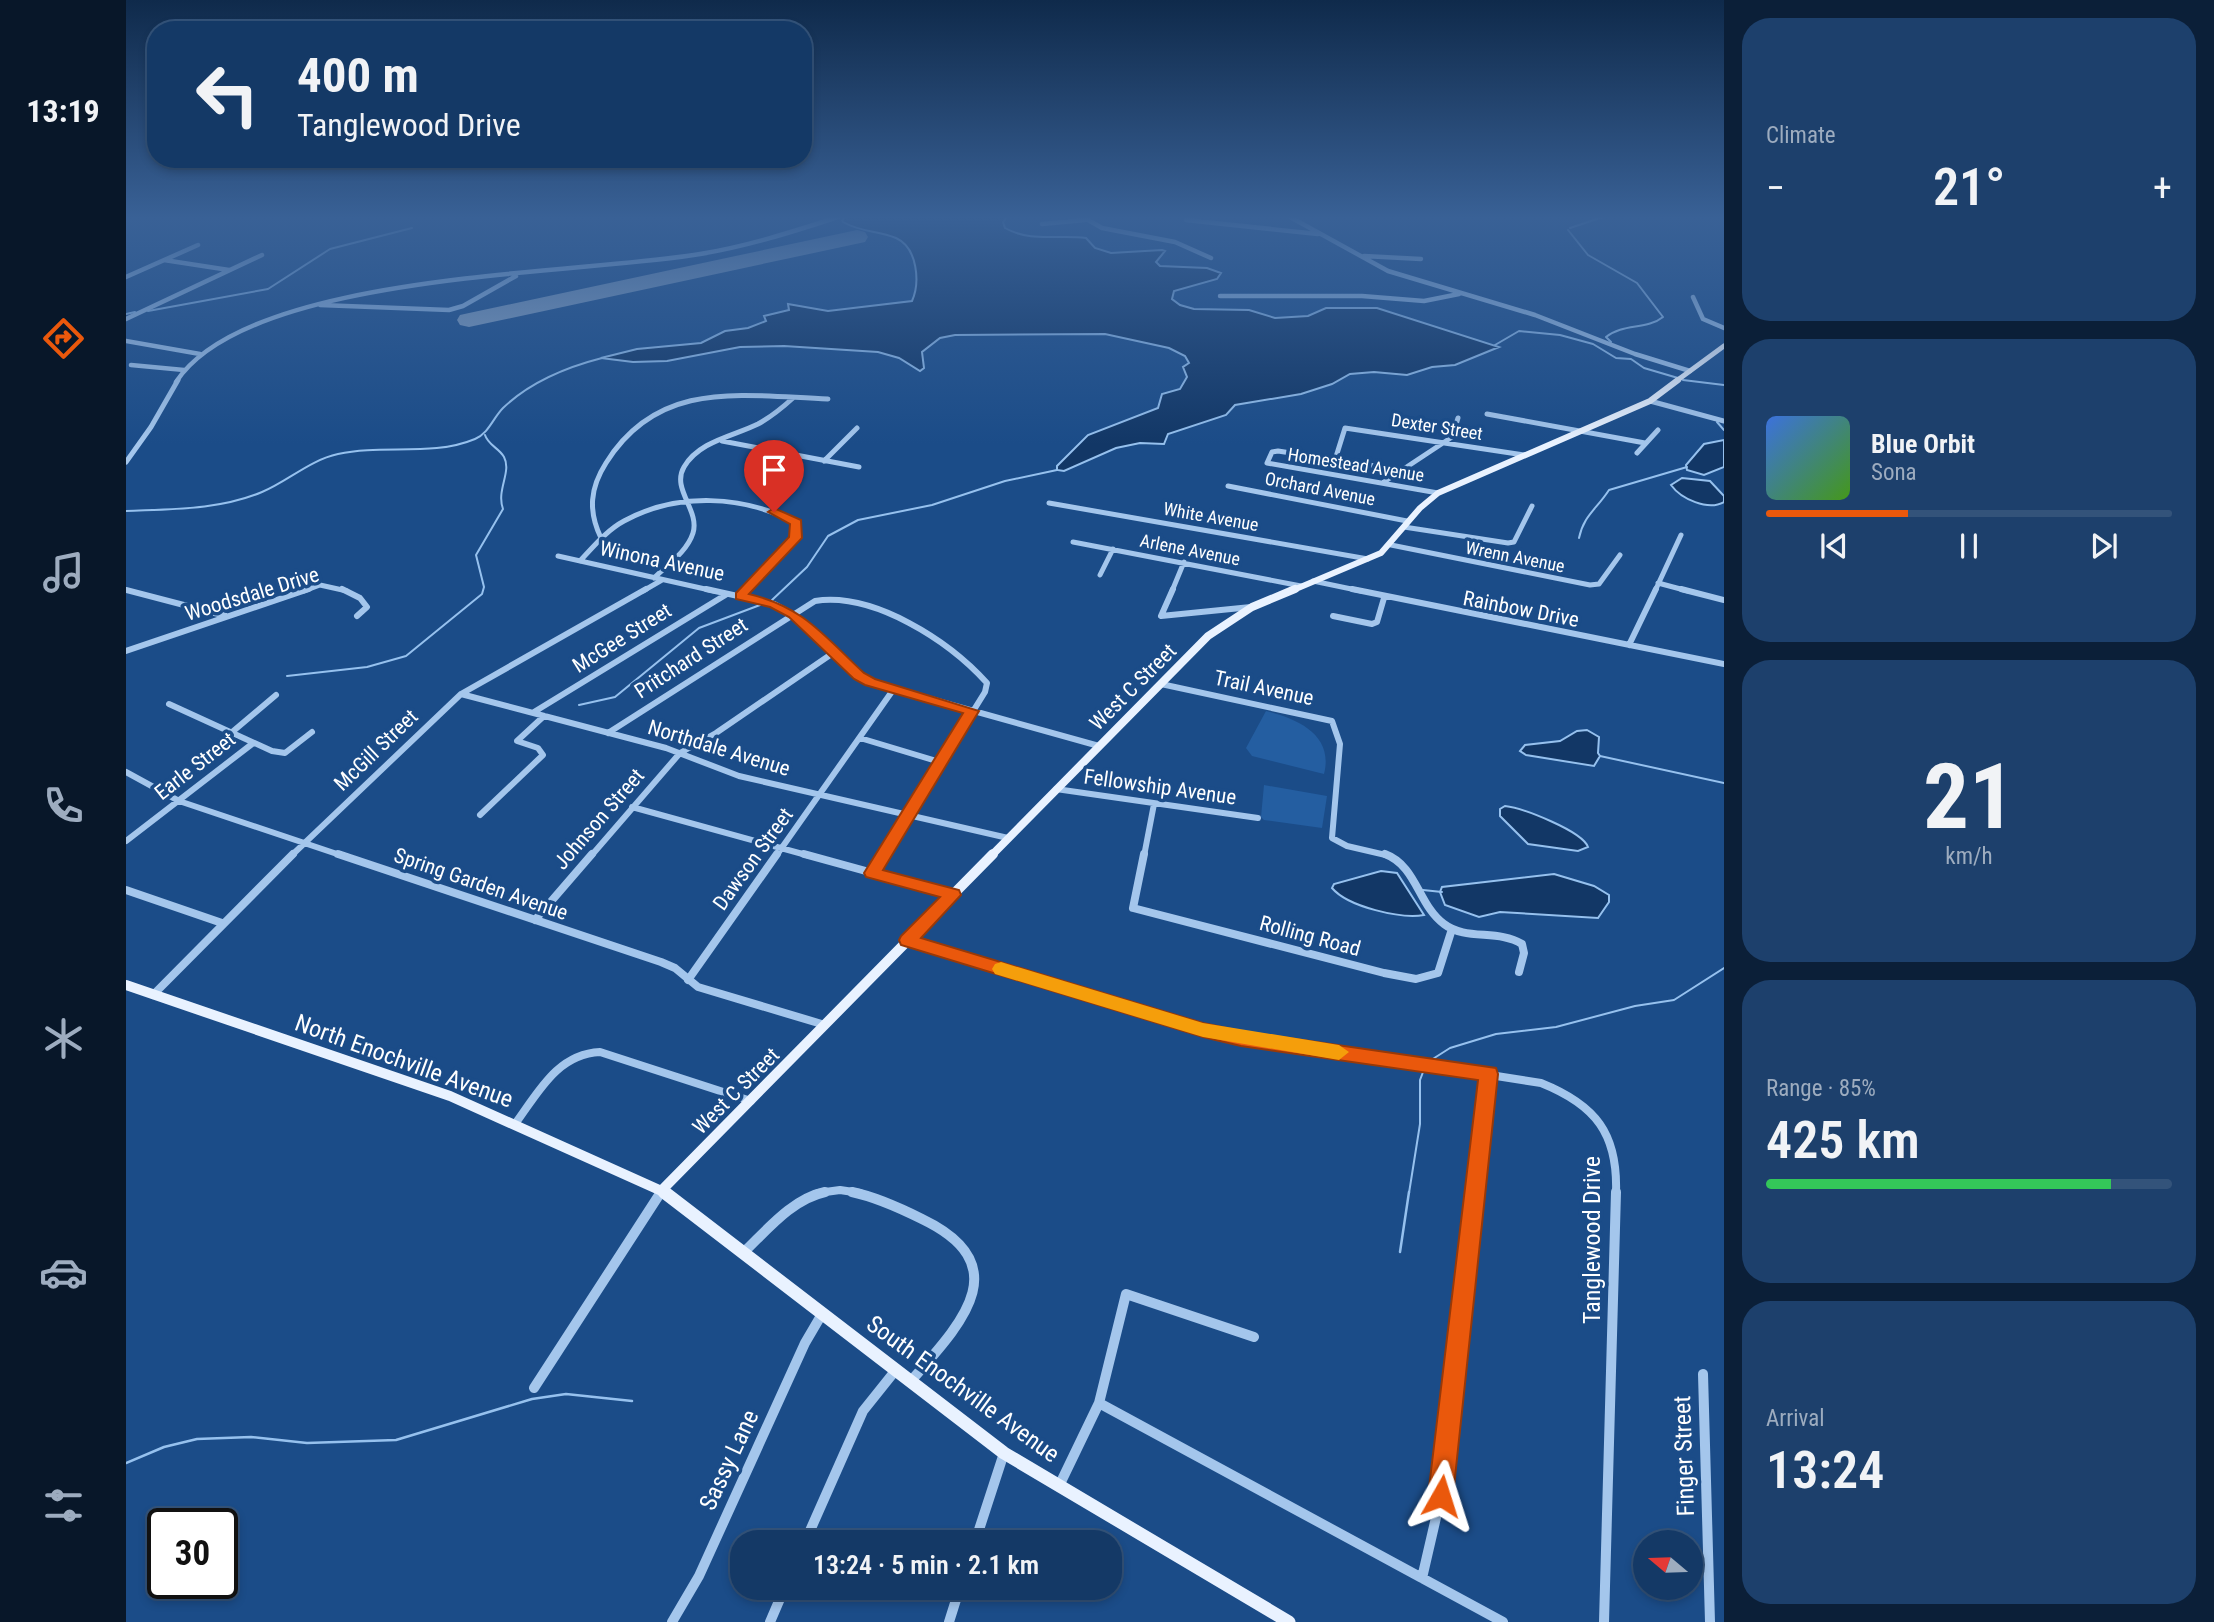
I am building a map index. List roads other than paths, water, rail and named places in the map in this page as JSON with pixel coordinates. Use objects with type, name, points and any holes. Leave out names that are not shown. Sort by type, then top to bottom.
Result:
[{"type":"main road","name":"West C Street","points":[[662,1190],[1208,636],[1252,607],[1368,559],[1391,545],[1414,510],[1438,493],[1650,401],[1724,346]]},
{"type":"main road","name":"North Enochville Avenue","points":[[126,985],[450,1096],[662,1190]]},
{"type":"main road","name":"South Enochville Avenue","points":[[662,1190],[1004,1453],[1289,1622]]},
{"type":"street","points":[[126,319],[181,293]]},
{"type":"street","points":[[126,462],[159,415],[184,370],[200,354],[234,336],[315,305],[370,293]]},
{"type":"street","points":[[315,305],[449,310],[487,293]]},
{"type":"street","points":[[1456,293],[1535,315],[1635,354],[1690,371]]},
{"type":"street","points":[[1220,296],[1362,296],[1431,300],[1460,294]]},
{"type":"street","points":[[1693,297],[1703,319],[1724,328]]},
{"type":"street","points":[[126,341],[200,354]]},
{"type":"street","points":[[131,365],[184,370]]},
{"type":"street","points":[[601,538],[590,512],[600,475],[613,452],[654,416],[681,403],[711,396],[828,399]]},
{"type":"street","name":"McGill Street","points":[[153,995],[222,922],[461,694],[658,579],[690,540],[695,519],[680,487],[684,466],[704,449],[771,416],[793,398]]},
{"type":"street","points":[[1650,401],[1724,421]]},
{"type":"street","points":[[1487,414],[1645,443]]},
{"type":"street","points":[[1384,482],[1452,437],[1458,418]]},
{"type":"street","points":[[824,461],[857,428]]},
{"type":"street","name":"Dexter Street","points":[[1335,460],[1345,428],[1524,455]]},
{"type":"street","points":[[1637,453],[1658,430]]},
{"type":"street","points":[[720,441],[859,467]]},
{"type":"street","name":"Homestead Avenue","points":[[1335,460],[1278,451],[1270,455],[1269,465],[1438,493]]},
{"type":"street","points":[[1335,460],[1401,470]]},
{"type":"street","name":"Orchard Avenue","points":[[1228,486],[1508,543],[1514,542],[1532,506]]},
{"type":"street","points":[[580,561],[615,526],[639,514],[689,503],[749,505],[774,512],[796,523],[796,538],[741,596]]},
{"type":"street","name":"White Avenue","points":[[1049,503],[1368,559]]},
{"type":"street","points":[[1629,645],[1681,535]]},
{"type":"street","name":"Arlene Avenue","points":[[1073,542],[1301,586]]},
{"type":"street","name":"Wrenn Avenue","points":[[1391,545],[1590,585],[1599,584],[1620,555]]},
{"type":"street","points":[[1100,575],[1113,549]]},
{"type":"street","name":"Winona Avenue","points":[[558,556],[774,604],[794,615],[859,676],[893,690],[1099,746]]},
{"type":"street","points":[[1184,562],[1161,616],[1252,607]]},
{"type":"street","name":"Rainbow Drive","points":[[1313,581],[1384,598],[1724,664]]},
{"type":"street","points":[[1658,583],[1724,600]]},
{"type":"street","name":"Woodsdale Drive","points":[[126,652],[226,616],[327,585],[339,587],[368,604],[357,617]]},
{"type":"street","points":[[126,590],[226,616]]},
{"type":"street","name":"McGee Street","points":[[534,712],[728,593]]},
{"type":"street","points":[[1333,616],[1372,624],[1377,622],[1384,598]]},
{"type":"street","name":"Pritchard Street","points":[[608,733],[822,599],[894,615],[982,676],[987,683],[985,692],[872,873]]},
{"type":"street","name":"Johnson Street","points":[[535,920],[680,753],[716,733],[834,653]]},
{"type":"street","name":"Trail Avenue","points":[[1161,684],[1332,721],[1338,729],[1338,782],[1332,838],[1347,847],[1396,859],[1406,868],[1438,918],[1452,929]]},
{"type":"street","name":"Dawson Street","points":[[688,980],[893,690]]},
{"type":"street","name":"Northdale Avenue","points":[[461,694],[680,753],[723,772],[906,817],[1008,838]]},
{"type":"street","points":[[231,733],[276,695]]},
{"type":"street","points":[[170,704],[252,744],[285,753],[312,732]]},
{"type":"street","points":[[480,815],[543,755],[538,748],[517,741],[544,716]]},
{"type":"street","points":[[860,738],[940,762]]},
{"type":"street","name":"Earle Street","points":[[126,841],[252,744]]},
{"type":"street","name":"Spring Garden Avenue","points":[[126,772],[179,801],[661,962],[698,987],[825,1025]]},
{"type":"street","name":"Fellowship Avenue","points":[[1056,789],[1258,818]]},
{"type":"street","name":"Rolling Road","points":[[1154,804],[1133,908],[1418,979],[1437,974],[1442,967],[1445,942],[1452,929]]},
{"type":"street","points":[[632,807],[953,895]]},
{"type":"street","points":[[126,890],[222,922]]},
{"type":"street","points":[[1452,929],[1513,937],[1522,944],[1524,953],[1519,972]]},
{"type":"street","name":"Tanglewood Drive","points":[[908,940],[1203,1030],[1241,1038],[1524,1078],[1566,1092],[1586,1104],[1604,1126],[1614,1148],[1617,1166],[1604,1622]]},
{"type":"street","points":[[516,1124],[558,1068],[576,1054],[587,1051],[600,1052],[751,1101]]},
{"type":"street","points":[[1422,1578],[1441,1496],[1489,1074]]},
{"type":"street","points":[[534,1388],[662,1190]]},
{"type":"street","points":[[744,1252],[816,1194],[831,1190],[869,1195],[921,1219],[960,1243],[971,1256],[975,1272],[970,1304],[962,1319],[910,1382]]},
{"type":"street","points":[[1059,1486],[1099,1403],[1126,1294],[1254,1337]]},
{"type":"street","name":"Sassy Lane","points":[[672,1622],[699,1576],[805,1343],[822,1314]]},
{"type":"street","points":[[810,1530],[863,1411],[895,1371]]},
{"type":"street","name":"Finger Street","points":[[1703,1374],[1710,1622]]},
{"type":"street","points":[[1099,1403],[1498,1621]]},
{"type":"street","points":[[979,1530],[1004,1453]]},
{"type":"street","points":[[771,1622],[780,1600]]},
{"type":"street","points":[[949,1622],[956,1600]]},
{"type":"waterway","points":[[148,311],[248,293]]},
{"type":"waterway","points":[[1611,342],[1606,337],[1613,333],[1650,324],[1663,317],[1644,293]]},
{"type":"waterway","points":[[126,314],[135,312]]},
{"type":"waterway","points":[[1495,345],[1519,331],[1560,335],[1593,344],[1616,358],[1631,359],[1644,368],[1678,378]]},
{"type":"waterway","points":[[126,511],[195,508],[246,498],[272,487],[318,461],[338,454],[442,448],[475,439],[487,429],[503,408],[525,390],[562,371],[602,358]]},
{"type":"waterway","points":[[1683,380],[1724,385]]},
{"type":"waterway","points":[[1717,422],[1724,430]]},
{"type":"waterway","points":[[287,676],[367,667],[406,656],[482,594],[484,587],[476,555],[503,509],[501,495],[506,469],[504,457],[485,435]]},
{"type":"waterway","points":[[1579,538],[1587,518],[1609,490],[1687,467]]},
{"type":"waterway","points":[[772,600],[807,567],[828,536],[858,520],[932,505],[1005,481],[1057,470]]},
{"type":"waterway","points":[[579,705],[615,697],[699,628],[760,605]]},
{"type":"waterway","points":[[1600,756],[1724,783]]},
{"type":"waterway","points":[[1423,890],[1442,892]]},
{"type":"waterway","points":[[1428,1062],[1450,1048],[1496,1034],[1556,1027],[1635,1006],[1674,1000],[1724,968]]},
{"type":"waterway","points":[[1409,1193],[1420,1124],[1420,1080],[1425,1067]]},
{"type":"waterway","points":[[1400,1252],[1409,1192]]},
{"type":"waterway","points":[[126,1463],[164,1447],[197,1439],[251,1437],[307,1443],[396,1440],[532,1399],[566,1394],[632,1401]]}]
